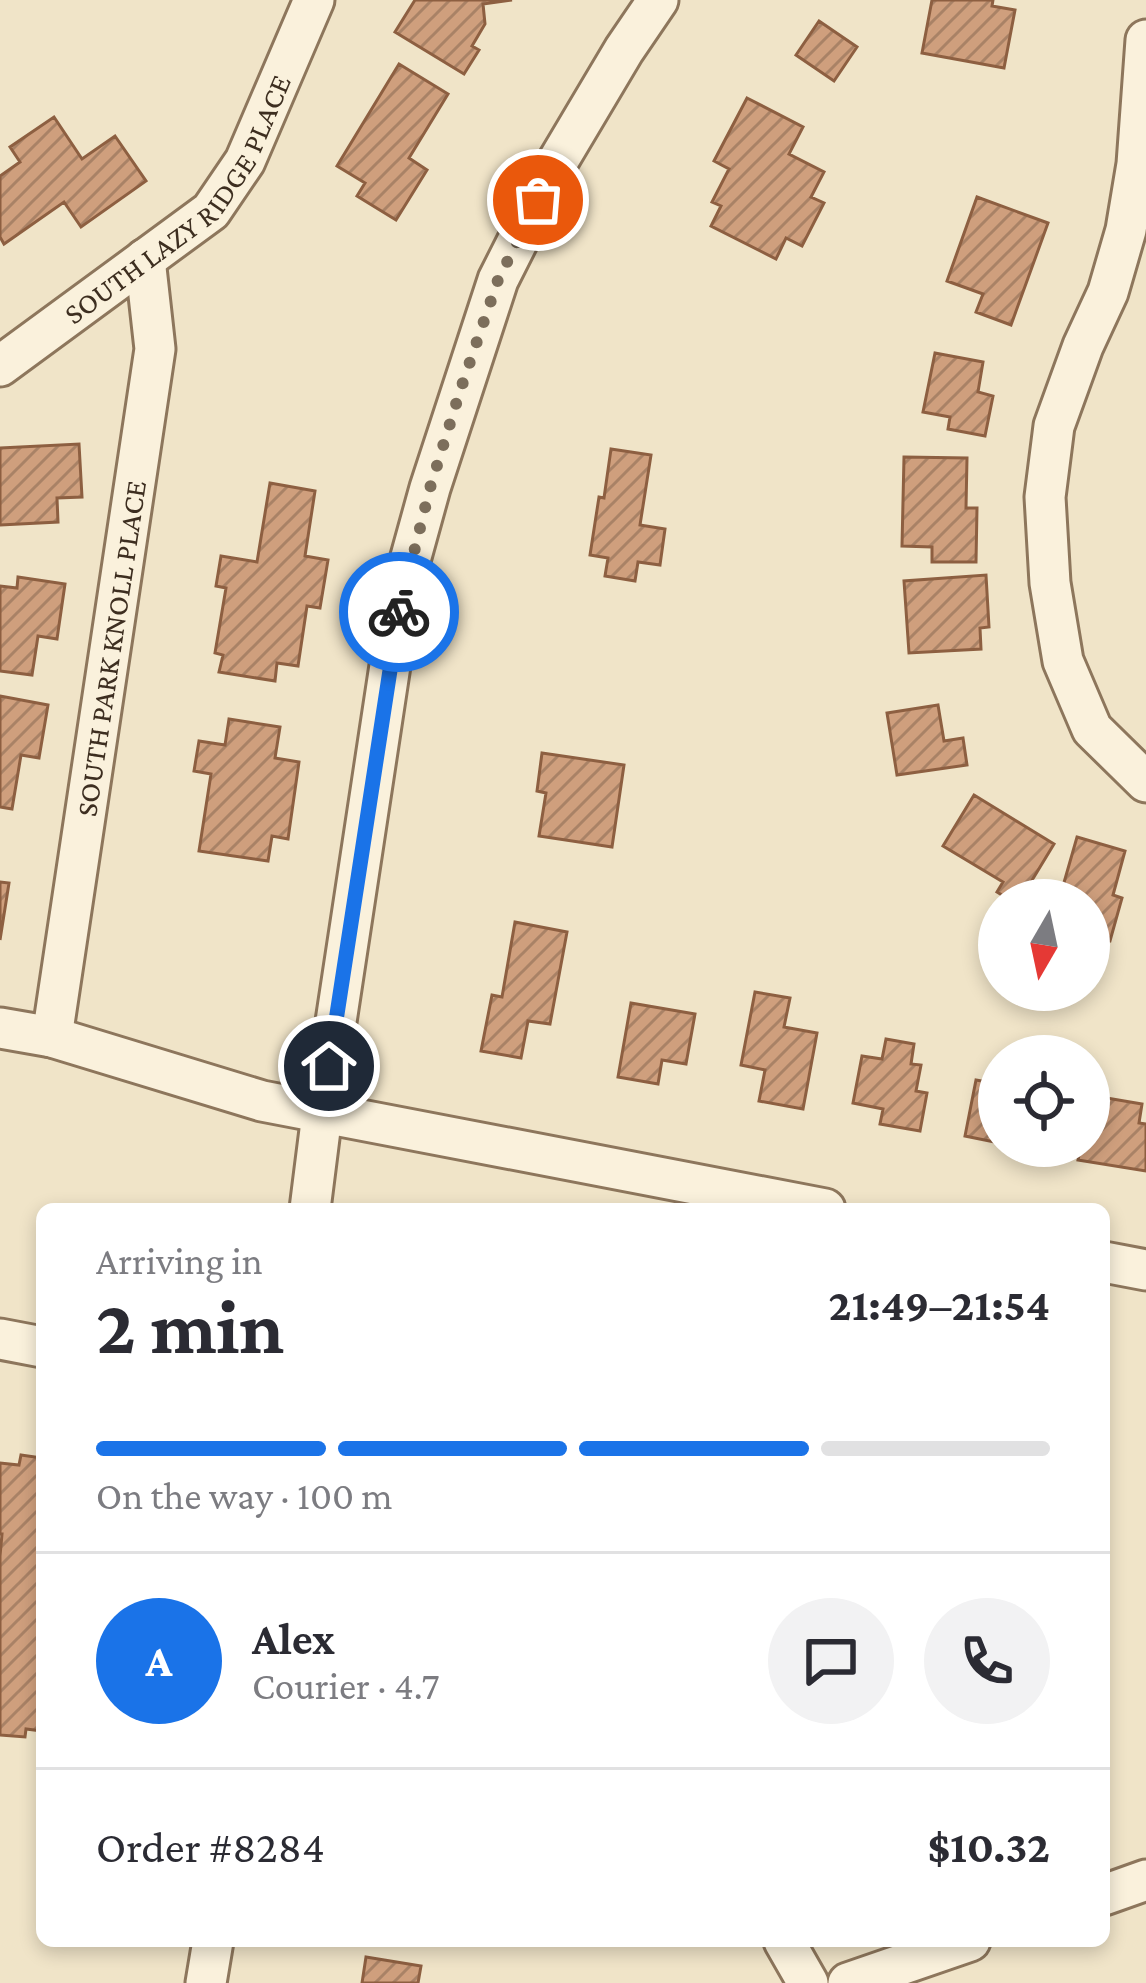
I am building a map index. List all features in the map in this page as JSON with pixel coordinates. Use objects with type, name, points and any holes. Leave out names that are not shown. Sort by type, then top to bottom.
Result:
[{"type":"street","name":"SOUTH LAZY RIDGE PLACE","points":[[0,366],[211,211],[245,161],[314,0]]},
{"type":"street","points":[[311,1203],[401,593],[430,488],[498,280],[558,161],[658,0]]},
{"type":"street","points":[[1146,40],[1137,164],[1126,230],[1108,292],[1054,426],[1045,496],[1050,583],[1063,662],[1092,729],[1146,782]]},
{"type":"street","name":"SOUTH PARK KNOLL PLACE","points":[[52,1036],[155,350],[145,260]]},
{"type":"street","points":[[0,1028],[52,1036],[262,1101],[793,1203]]},
{"type":"street","points":[[1110,1263],[1146,1270]]},
{"type":"street","points":[[0,1339],[36,1346]]},
{"type":"street","points":[[1110,1892],[1146,1880]]},
{"type":"street","points":[[206,1983],[212,1947]]},
{"type":"street","points":[[787,1947],[808,1983]]},
{"type":"street","points":[[848,1983],[953,1947]]},
{"type":"building","points":[[415,0],[512,0],[483,4],[485,24],[472,46],[479,50],[464,74],[395,32]]},
{"type":"building","points":[[932,0],[993,0],[992,6],[1015,10],[1004,68],[922,53]]},
{"type":"building","points":[[819,21],[857,47],[834,81],[796,55]]},
{"type":"building","points":[[399,64],[448,94],[409,158],[427,170],[396,220],[357,196],[365,183],[337,166]]},
{"type":"building","points":[[747,98],[803,127],[789,154],[824,172],[811,197],[824,203],[802,246],[786,238],[776,259],[711,226],[721,206],[712,202],[729,169],[714,161]]},
{"type":"building","points":[[54,117],[82,159],[115,136],[146,181],[81,227],[64,202],[4,244],[0,176],[20,162],[10,147]]},
{"type":"building","points":[[977,197],[1048,223],[1011,325],[976,312],[983,294],[947,281]]},
{"type":"building","points":[[935,353],[983,362],[978,392],[993,396],[985,436],[948,429],[950,417],[923,412]]},
{"type":"building","points":[[79,444],[82,497],[57,498],[58,522],[0,525],[0,448]]},
{"type":"building","points":[[611,449],[651,455],[640,525],[665,529],[660,565],[638,562],[635,581],[605,576],[608,558],[590,555]]},
{"type":"building","points":[[904,457],[967,458],[966,508],[977,508],[976,562],[932,562],[932,547],[902,546]]},
{"type":"building","points":[[270,483],[315,491],[305,556],[328,560],[320,608],[307,606],[298,666],[277,663],[275,681],[219,672],[223,655],[215,653],[226,588],[216,586],[221,556],[257,562]]},
{"type":"building","points":[[986,575],[989,627],[980,628],[981,649],[909,653],[904,581]]},
{"type":"building","points":[[18,577],[65,584],[57,639],[38,636],[32,675],[0,671],[0,586],[17,588]]},
{"type":"building","points":[[0,696],[48,705],[39,758],[21,755],[12,809],[0,807]]},
{"type":"building","points":[[938,705],[944,741],[963,738],[967,765],[897,775],[887,713]]},
{"type":"building","points":[[229,719],[280,727],[275,758],[299,762],[288,839],[272,836],[268,861],[199,851],[211,774],[194,771],[199,741],[225,745]]},
{"type":"building","points":[[542,753],[624,765],[612,847],[539,836],[546,793],[537,791]]},
{"type":"building","points":[[974,795],[1054,844],[1033,879],[998,879],[943,846]]},
{"type":"building","points":[[1077,837],[1125,851],[1113,895],[1122,898],[1110,941],[1110,879],[1065,879]]},
{"type":"building","points":[[0,882],[9,883],[0,940]]},
{"type":"building","points":[[515,922],[567,932],[550,1024],[528,1021],[521,1058],[481,1051],[492,995],[502,997]]},
{"type":"building","points":[[755,992],[790,998],[784,1027],[817,1033],[803,1109],[759,1101],[765,1070],[741,1065]]},
{"type":"building","points":[[631,1003],[695,1014],[686,1064],[662,1060],[658,1084],[618,1077]]},
{"type":"building","points":[[886,1039],[914,1044],[911,1064],[921,1065],[916,1091],[927,1093],[920,1131],[880,1124],[883,1109],[853,1103],[862,1056],[882,1059]]},
{"type":"building","points":[[976,1080],[978,1080],[978,1139],[965,1136]]},
{"type":"building","points":[[1110,1099],[1142,1104],[1139,1123],[1146,1124],[1146,1171],[1110,1165]]},
{"type":"building","points":[[21,1455],[36,1457],[36,1730],[26,1729],[25,1737],[0,1735],[0,1463],[19,1465]]},
{"type":"building","points":[[366,1957],[421,1966],[418,1983],[362,1983]]},
{"type":"way so far","points":[[399,612],[461,388],[498,280],[538,200]]},
{"type":"route","points":[[329,1066],[399,612]]}]
